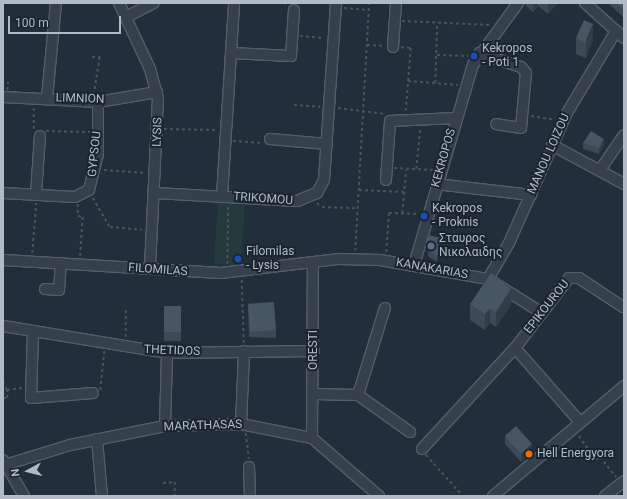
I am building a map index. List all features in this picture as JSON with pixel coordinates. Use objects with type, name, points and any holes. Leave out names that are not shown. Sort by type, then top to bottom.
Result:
[{"type":"street","points":[[47,98],[56,3]]},
{"type":"street","name":"LYSIS","points":[[119,3],[157,92],[158,128],[150,269]]},
{"type":"street","points":[[126,17],[154,3]]},
{"type":"street","points":[[225,196],[226,136],[234,3]]},
{"type":"street","points":[[393,47],[396,21],[396,3]]},
{"type":"street","name":"KEKROPOS","points":[[414,265],[465,86],[478,55],[498,26],[518,3]]},
{"type":"street","points":[[585,3],[624,38]]},
{"type":"street","name":"TRIKOMOU","points":[[155,193],[297,201],[311,197],[324,180],[328,144],[336,5]]},
{"type":"street","points":[[231,53],[291,56],[294,10]]},
{"type":"street","name":"MANOU LOIZOU","points":[[488,279],[531,195],[563,121],[616,31]]},
{"type":"street","points":[[478,55],[524,69],[527,81],[521,128],[496,124]]},
{"type":"street","name":"LIMNION","points":[[3,98],[47,98],[95,102],[157,92]]},
{"type":"street","name":"GYPSOU","points":[[78,196],[89,190],[95,170],[98,132],[95,102]]},
{"type":"street","points":[[386,180],[390,121],[406,119],[455,118]]},
{"type":"street","points":[[600,170],[624,135]]},
{"type":"street","points":[[36,194],[40,136]]},
{"type":"street","points":[[270,139],[328,144]]},
{"type":"street","points":[[552,145],[624,184]]},
{"type":"street","points":[[436,184],[531,195]]},
{"type":"street","points":[[3,194],[78,196]]},
{"type":"street","name":"KANAKARIAS","points":[[313,262],[354,259],[386,261],[488,279],[542,313]]},
{"type":"street","name":"FILOMILAS","points":[[3,260],[227,273],[313,262]]},
{"type":"street","name":"ORESTI","points":[[312,438],[314,394],[313,262]]},
{"type":"street","points":[[45,289],[58,290],[61,263]]},
{"type":"street","name":"EPIKOUROU","points":[[422,449],[515,348],[572,276],[624,307]]},
{"type":"street","points":[[358,395],[385,308]]},
{"type":"street","name":"THETIDOS","points":[[3,326],[126,349],[167,353],[314,350]]},
{"type":"street","points":[[33,331],[31,398],[93,393]]},
{"type":"street","points":[[515,348],[577,425]]},
{"type":"street","points":[[243,424],[244,351]]},
{"type":"street","points":[[165,426],[167,353]]},
{"type":"street","points":[[493,496],[624,386]]},
{"type":"street","points":[[314,394],[358,395],[410,432]]},
{"type":"street","name":"MARATHASAS","points":[[6,462],[97,439],[165,426],[243,424],[312,438],[379,496]]},
{"type":"street","points":[[97,439],[102,496]]},
{"type":"street","points":[[6,462],[20,495]]},
{"type":"street","points":[[250,467],[250,496]]},
{"type":"street","points":[[606,496],[623,482]]},
{"type":"path","points":[[354,259],[369,3]]},
{"type":"path","points":[[336,5],[368,10]]},
{"type":"path","points":[[396,21],[498,26]]},
{"type":"path","points":[[435,83],[437,23]]},
{"type":"path","points":[[293,36],[334,39]]},
{"type":"path","points":[[406,119],[411,48]]},
{"type":"path","points":[[436,54],[478,55]]},
{"type":"path","points":[[92,57],[100,57],[95,102]]},
{"type":"path","points":[[408,81],[465,86]]},
{"type":"path","points":[[35,98],[32,126],[40,136],[45,130],[98,132]]},
{"type":"path","points":[[294,105],[385,112],[390,121]]},
{"type":"path","points":[[523,115],[563,121]]},
{"type":"path","points":[[416,169],[420,119]]},
{"type":"path","points":[[158,128],[226,136],[266,143],[270,139]]},
{"type":"path","points":[[387,167],[440,170]]},
{"type":"path","points":[[402,213],[406,169]]},
{"type":"path","points":[[95,170],[156,173]]},
{"type":"path","points":[[89,190],[110,227],[152,230]]},
{"type":"path","points":[[359,190],[404,192]]},
{"type":"path","points":[[31,261],[36,194]]},
{"type":"path","points":[[78,196],[78,216],[83,217],[79,264]]},
{"type":"path","points":[[225,196],[227,273]]},
{"type":"path","points":[[311,197],[322,207],[358,208]]},
{"type":"path","points":[[386,261],[389,213],[428,214]]},
{"type":"path","points":[[242,272],[244,351]]},
{"type":"path","points":[[126,310],[126,349]]},
{"type":"path","points":[[93,393],[102,385],[104,345]]},
{"type":"path","points":[[3,382],[7,398],[3,398]]},
{"type":"path","points":[[6,390],[32,387]]},
{"type":"path","points":[[243,424],[250,467]]},
{"type":"path","points":[[577,425],[596,460],[600,457],[623,482]]},
{"type":"path","points":[[422,449],[436,470],[464,496]]},
{"type":"path","points":[[163,483],[175,482],[175,496]]},
{"type":"green space","points":[[218,202],[245,204],[241,266],[214,264]]},
{"type":"building","points":[[616,3],[624,3],[624,10]]},
{"type":"building","points":[[584,20],[593,24],[585,42],[576,38]]},
{"type":"building","points":[[591,131],[604,139],[599,148],[583,143]]},
{"type":"building","points":[[428,235],[441,238],[437,256],[428,250]]},
{"type":"building","points":[[491,273],[505,282],[504,284],[511,289],[496,312],[490,308],[485,314],[470,304]]},
{"type":"building","points":[[274,302],[276,330],[250,332],[248,304]]},
{"type":"building","points":[[164,306],[181,306],[181,332],[164,332]]},
{"type":"building","points":[[516,426],[532,444],[521,454],[505,436]]},
{"type":"place","name":"Kekropos - Poti 1","points":[[474,56]]},
{"type":"place","name":"Kekropos - Proknis","points":[[424,216]]},
{"type":"place","name":"Σταυρος Νικολαιδης","points":[[431,246]]},
{"type":"place","name":"Filomilas - Lysis","points":[[238,259]]},
{"type":"place","name":"Hell Energyora","points":[[529,454]]}]
